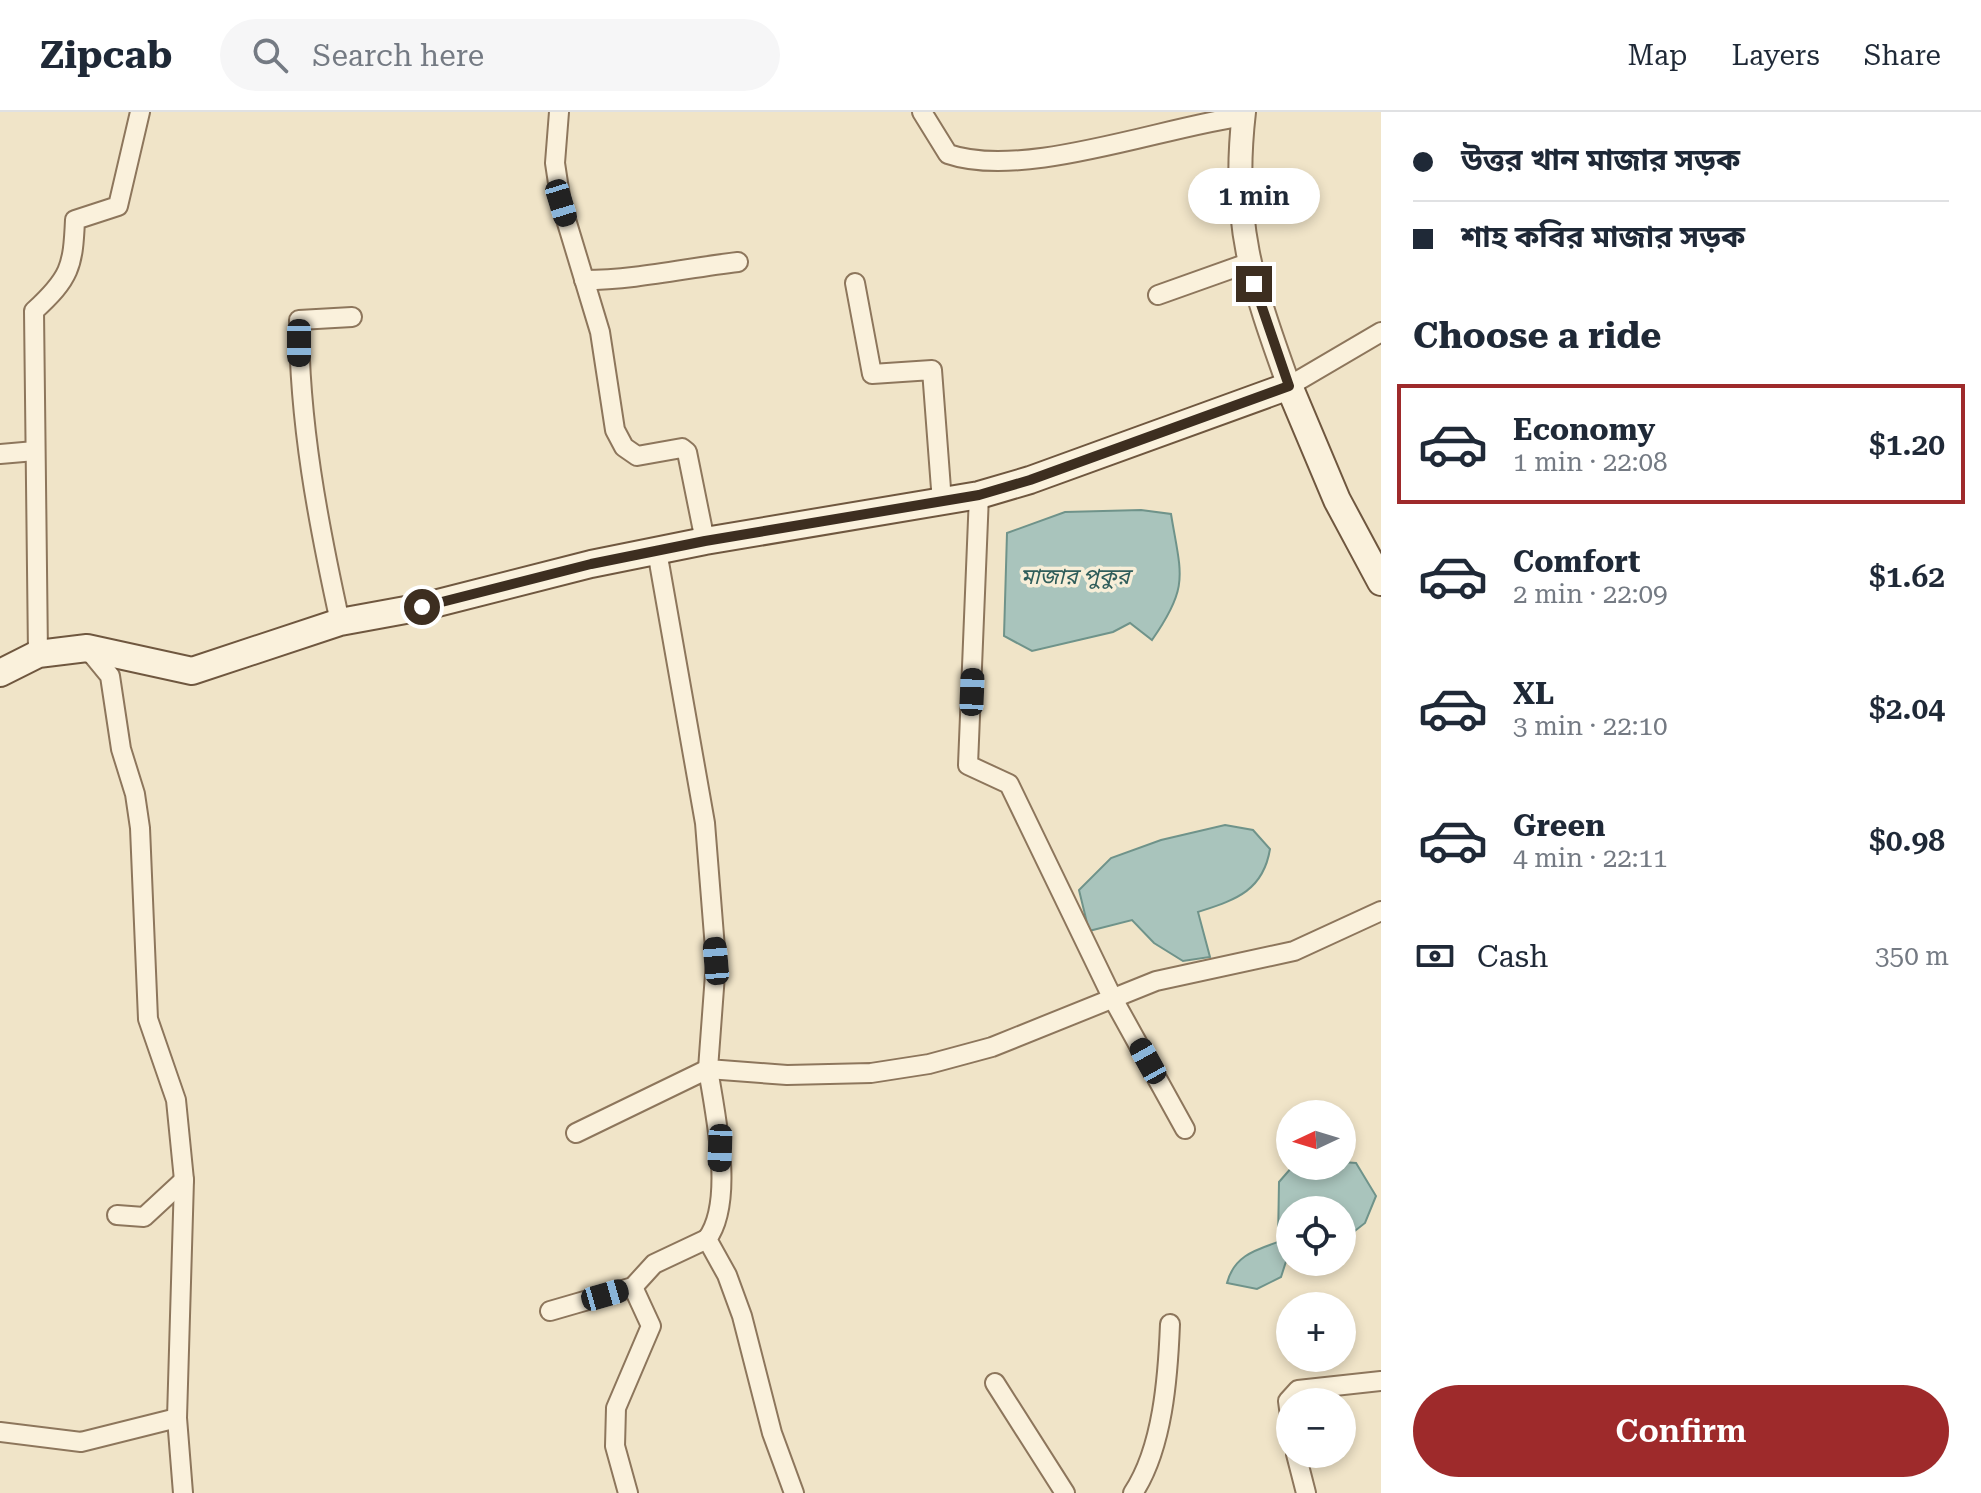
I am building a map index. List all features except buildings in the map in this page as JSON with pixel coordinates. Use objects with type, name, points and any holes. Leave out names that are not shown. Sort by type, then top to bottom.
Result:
[{"type":"main road","points":[[0,673],[38,654],[87,648],[192,671],[340,622],[422,607],[657,551],[979,495],[1030,480],[1289,386],[1337,500],[1381,582]]},
{"type":"street","points":[[38,654],[34,311],[51,295],[74,264],[75,220],[118,206],[140,112]]},
{"type":"street","points":[[559,112],[555,163],[559,190],[600,332],[615,430],[624,447],[637,456],[682,448],[687,452],[705,541]]},
{"type":"street","points":[[922,112],[948,154],[990,163],[1118,143],[1244,114],[1238,204],[1248,263],[1289,386],[1381,332]]},
{"type":"street","points":[[584,280],[633,280],[686,268],[738,262]]},
{"type":"street","points":[[1158,295],[1248,263]]},
{"type":"street","points":[[855,283],[872,374],[932,370],[942,502]]},
{"type":"street","points":[[340,622],[314,503],[299,366],[299,320],[352,317]]},
{"type":"street","points":[[0,454],[35,451]]},
{"type":"street","points":[[979,495],[968,765],[1009,784],[1112,997],[1185,1129]]},
{"type":"street","points":[[550,1311],[633,1287],[654,1264],[707,1239],[714,1229],[719,1202],[720,1148],[708,1069],[716,961],[705,823],[657,551]]},
{"type":"street","points":[[87,648],[110,676],[121,749],[135,794],[140,828],[148,1019],[176,1100],[184,1180],[177,1418],[183,1493]]},
{"type":"street","points":[[576,1133],[708,1069],[787,1075],[843,1074],[929,1064],[992,1047],[1156,981],[1294,951],[1381,911]]},
{"type":"street","points":[[117,1215],[144,1217],[184,1180]]},
{"type":"street","points":[[707,1239],[727,1275],[742,1316],[772,1433],[794,1493]]},
{"type":"street","points":[[628,1493],[615,1446],[616,1408],[651,1326],[633,1287]]},
{"type":"street","points":[[1136,1491],[1144,1476],[1168,1386],[1170,1324]]},
{"type":"street","points":[[1316,1388],[1381,1381]]},
{"type":"street","points":[[995,1383],[1065,1493]]},
{"type":"street","points":[[0,1432],[81,1442],[177,1418]]},
{"type":"street","points":[[1300,1468],[1306,1493]]},
{"type":"water","name":"মাজার পুকুর","points":[[1141,510],[1171,514],[1179,566],[1180,580],[1172,606],[1152,640],[1130,623],[1113,632],[1032,651],[1004,636],[1007,533],[1065,512]]},
{"type":"water","points":[[1225,825],[1253,830],[1270,849],[1266,864],[1254,885],[1235,898],[1198,912],[1210,957],[1183,961],[1154,943],[1132,920],[1089,931],[1079,890],[1111,858],[1161,840]]},
{"type":"water","points":[[1356,1163],[1376,1196],[1365,1223],[1356,1230],[1356,1196],[1279,1196],[1279,1182],[1356,1180]]},
{"type":"water","points":[[1276,1243],[1276,1276],[1281,1277],[1257,1289],[1227,1283],[1240,1260]]},
{"type":"route","points":[[422,607],[591,564],[705,541],[979,495],[1030,480],[1289,386],[1254,284]]}]
